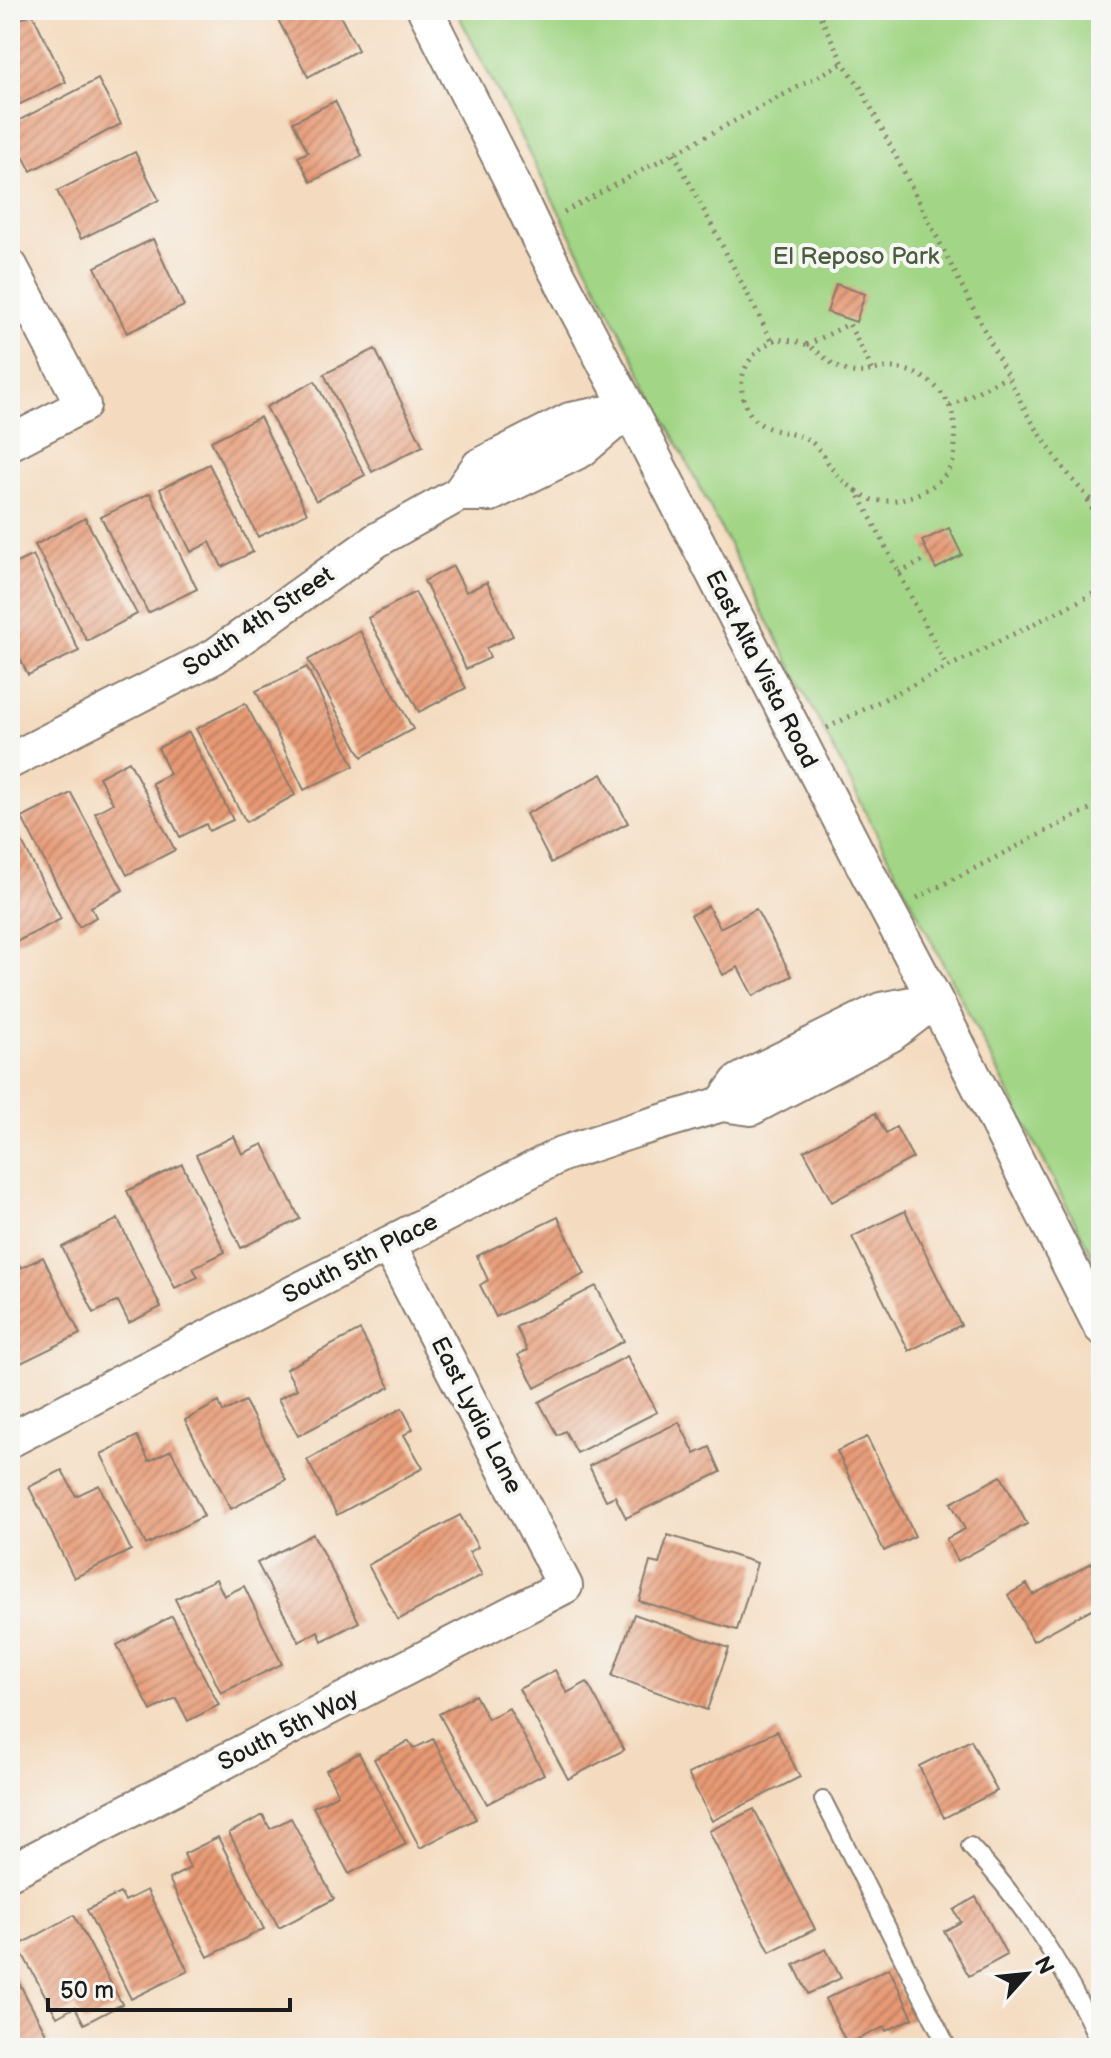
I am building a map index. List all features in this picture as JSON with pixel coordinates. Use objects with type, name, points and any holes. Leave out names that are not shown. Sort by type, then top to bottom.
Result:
[{"type":"street","name":"East Alta Vista Road","points":[[425,10],[537,235],[935,1000],[1101,1327]]},
{"type":"street","points":[[10,266],[83,405],[10,443]]},
{"type":"street","name":"South 4th Street","points":[[10,761],[215,656],[377,540],[459,494],[491,494],[516,465],[581,450],[629,409]]},
{"type":"street","name":"South 5th Place","points":[[10,1440],[562,1154],[722,1104],[751,1108],[808,1062],[890,1035],[935,1000]]},
{"type":"street","name":"East Lydia Lane","points":[[388,1244],[565,1586]]},
{"type":"street","name":"South 5th Way","points":[[10,1872],[565,1586]]},
{"type":"lane","points":[[823,1800],[941,2046]]},
{"type":"lane","points":[[970,1846],[996,1873],[1054,1956],[1101,2046]]},
{"type":"path","points":[[817,10],[843,63],[861,88],[1027,414],[1058,463],[1085,496],[1101,509]]},
{"type":"path","points":[[564,212],[843,63]]},
{"type":"path","points":[[674,153],[772,341]]},
{"type":"path","points":[[807,345],[849,324],[873,371]]},
{"type":"path","points":[[777,339],[807,345],[851,373],[884,368],[904,369],[931,383],[950,406],[956,422],[953,464],[942,478],[908,499],[873,500],[835,472],[812,443],[797,435],[770,429],[754,420],[741,384],[743,371],[750,359],[762,347],[777,339]]},
{"type":"path","points":[[950,406],[1007,376]]},
{"type":"path","points":[[857,491],[947,667]]},
{"type":"path","points":[[1085,496],[1101,527]]},
{"type":"path","points":[[899,573],[927,559]]},
{"type":"path","points":[[800,742],[1101,590]]},
{"type":"path","points":[[889,913],[1101,803]]},
{"type":"green space","name":"El Reposo Park","points":[[456,10],[1101,10],[1101,1273]]},
{"type":"building","points":[[273,10],[337,10],[358,50],[308,77]]},
{"type":"building","points":[[32,13],[66,82],[10,109],[10,25]]},
{"type":"building","points":[[98,79],[121,124],[31,171],[10,132],[10,125]]},
{"type":"building","points":[[335,101],[362,156],[311,182],[298,157],[308,152],[293,122]]},
{"type":"building","points":[[135,152],[159,200],[81,239],[57,191]]},
{"type":"building","points":[[153,239],[184,306],[127,333],[95,267]]},
{"type":"building","points":[[836,284],[865,294],[856,322],[827,312]]},
{"type":"building","points":[[375,349],[423,446],[372,472],[324,374]]},
{"type":"building","points":[[315,381],[365,475],[316,501],[266,407]]},
{"type":"building","points":[[260,417],[307,513],[258,537],[211,441]]},
{"type":"building","points":[[209,464],[253,552],[222,567],[210,542],[191,552],[160,489]]},
{"type":"building","points":[[150,493],[197,589],[148,613],[101,517]]},
{"type":"building","points":[[85,518],[137,614],[87,641],[35,545]]},
{"type":"building","points":[[949,528],[962,555],[936,569],[922,541]]},
{"type":"building","points":[[33,555],[79,651],[28,675],[10,638],[10,566]]},
{"type":"building","points":[[453,566],[466,592],[487,582],[513,636],[486,648],[490,658],[466,669],[424,581]]},
{"type":"building","points":[[415,592],[466,688],[419,712],[368,618]]},
{"type":"building","points":[[360,631],[413,729],[362,757],[308,660]]},
{"type":"building","points":[[307,667],[354,766],[304,790],[256,691]]},
{"type":"building","points":[[245,703],[295,795],[246,822],[196,729]]},
{"type":"building","points":[[189,732],[233,820],[209,831],[206,824],[180,837],[152,783],[170,774],[158,748]]},
{"type":"building","points":[[129,761],[175,850],[127,875],[95,813],[113,803],[99,777]]},
{"type":"building","points":[[602,774],[628,823],[551,863],[526,814]]},
{"type":"building","points":[[71,793],[123,890],[91,907],[96,917],[79,927],[22,818]]},
{"type":"building","points":[[10,818],[61,919],[10,945]]},
{"type":"building","points":[[708,906],[720,928],[756,909],[792,976],[753,996],[738,967],[723,975],[691,915]]},
{"type":"building","points":[[875,1113],[886,1133],[896,1127],[913,1158],[832,1202],[804,1151]]},
{"type":"building","points":[[234,1136],[242,1154],[263,1144],[300,1219],[241,1248],[196,1155]]},
{"type":"building","points":[[182,1164],[225,1252],[193,1268],[198,1277],[175,1288],[127,1191]]},
{"type":"building","points":[[905,1211],[961,1325],[909,1351],[852,1237]]},
{"type":"building","points":[[558,1217],[585,1274],[496,1317],[480,1285],[488,1280],[477,1256]]},
{"type":"building","points":[[118,1219],[161,1307],[129,1323],[118,1301],[94,1313],[62,1247]]},
{"type":"building","points":[[13,1251],[21,1268],[43,1257],[80,1334],[21,1363],[10,1341],[10,1252]]},
{"type":"building","points":[[596,1286],[624,1341],[535,1388],[518,1355],[527,1350],[516,1327]]},
{"type":"building","points":[[360,1330],[390,1387],[298,1436],[278,1399],[297,1389],[286,1369]]},
{"type":"building","points":[[627,1356],[657,1412],[577,1453],[565,1431],[557,1435],[539,1402]]},
{"type":"building","points":[[245,1401],[286,1480],[231,1509],[185,1420],[219,1402],[223,1412]]},
{"type":"building","points":[[402,1408],[413,1429],[404,1435],[423,1468],[337,1515],[307,1460]]},
{"type":"building","points":[[679,1422],[695,1454],[710,1447],[721,1472],[626,1518],[615,1496],[606,1500],[589,1466]]},
{"type":"building","points":[[137,1436],[149,1461],[171,1450],[204,1516],[146,1545],[101,1454]]},
{"type":"building","points":[[867,1437],[915,1536],[884,1551],[837,1451]]},
{"type":"building","points":[[62,1470],[76,1496],[99,1485],[131,1550],[74,1578],[29,1487]]},
{"type":"building","points":[[1001,1476],[1027,1524],[958,1561],[946,1539],[965,1529],[951,1503]]},
{"type":"building","points":[[460,1515],[478,1547],[469,1552],[482,1575],[398,1620],[368,1565]]},
{"type":"building","points":[[313,1534],[359,1622],[322,1641],[318,1631],[299,1642],[257,1563]]},
{"type":"building","points":[[668,1535],[757,1563],[737,1630],[639,1601],[650,1562],[659,1564]]},
{"type":"building","points":[[1101,1558],[1101,1604],[1033,1641],[1008,1595],[1027,1584],[1033,1595]]},
{"type":"building","points":[[216,1579],[224,1596],[244,1586],[282,1664],[221,1693],[175,1599]]},
{"type":"building","points":[[634,1614],[729,1648],[707,1710],[612,1676]]},
{"type":"building","points":[[172,1616],[219,1705],[188,1721],[176,1698],[151,1711],[117,1645]]},
{"type":"building","points":[[555,1670],[567,1693],[587,1682],[624,1750],[568,1779],[519,1689]]},
{"type":"building","points":[[475,1695],[488,1719],[509,1708],[544,1774],[487,1804],[439,1714]]},
{"type":"building","points":[[777,1731],[800,1777],[712,1821],[688,1774]]},
{"type":"building","points":[[433,1739],[476,1819],[420,1848],[374,1759],[409,1741],[413,1749]]},
{"type":"building","points":[[971,1740],[997,1791],[944,1818],[919,1766]]},
{"type":"building","points":[[359,1753],[406,1844],[349,1874],[313,1807],[338,1794],[326,1770]]},
{"type":"building","points":[[754,1809],[815,1929],[770,1952],[709,1831]]},
{"type":"building","points":[[263,1815],[270,1829],[291,1818],[334,1899],[279,1928],[229,1833]]},
{"type":"building","points":[[218,1837],[264,1929],[208,1957],[169,1879],[190,1868],[184,1854]]},
{"type":"building","points":[[147,1890],[188,1971],[131,1999],[87,1910],[120,1893],[125,1901]]},
{"type":"building","points":[[976,1897],[1007,1955],[969,1976],[944,1931],[961,1922],[954,1910]]},
{"type":"building","points":[[74,1915],[122,2004],[84,2024],[75,2007],[57,2017],[18,1946]]},
{"type":"building","points":[[826,1949],[841,1978],[808,1994],[794,1965]]},
{"type":"building","points":[[10,1966],[50,2041],[36,2048],[10,2048]]},
{"type":"building","points":[[889,1968],[913,2018],[847,2044],[825,1999]]}]
